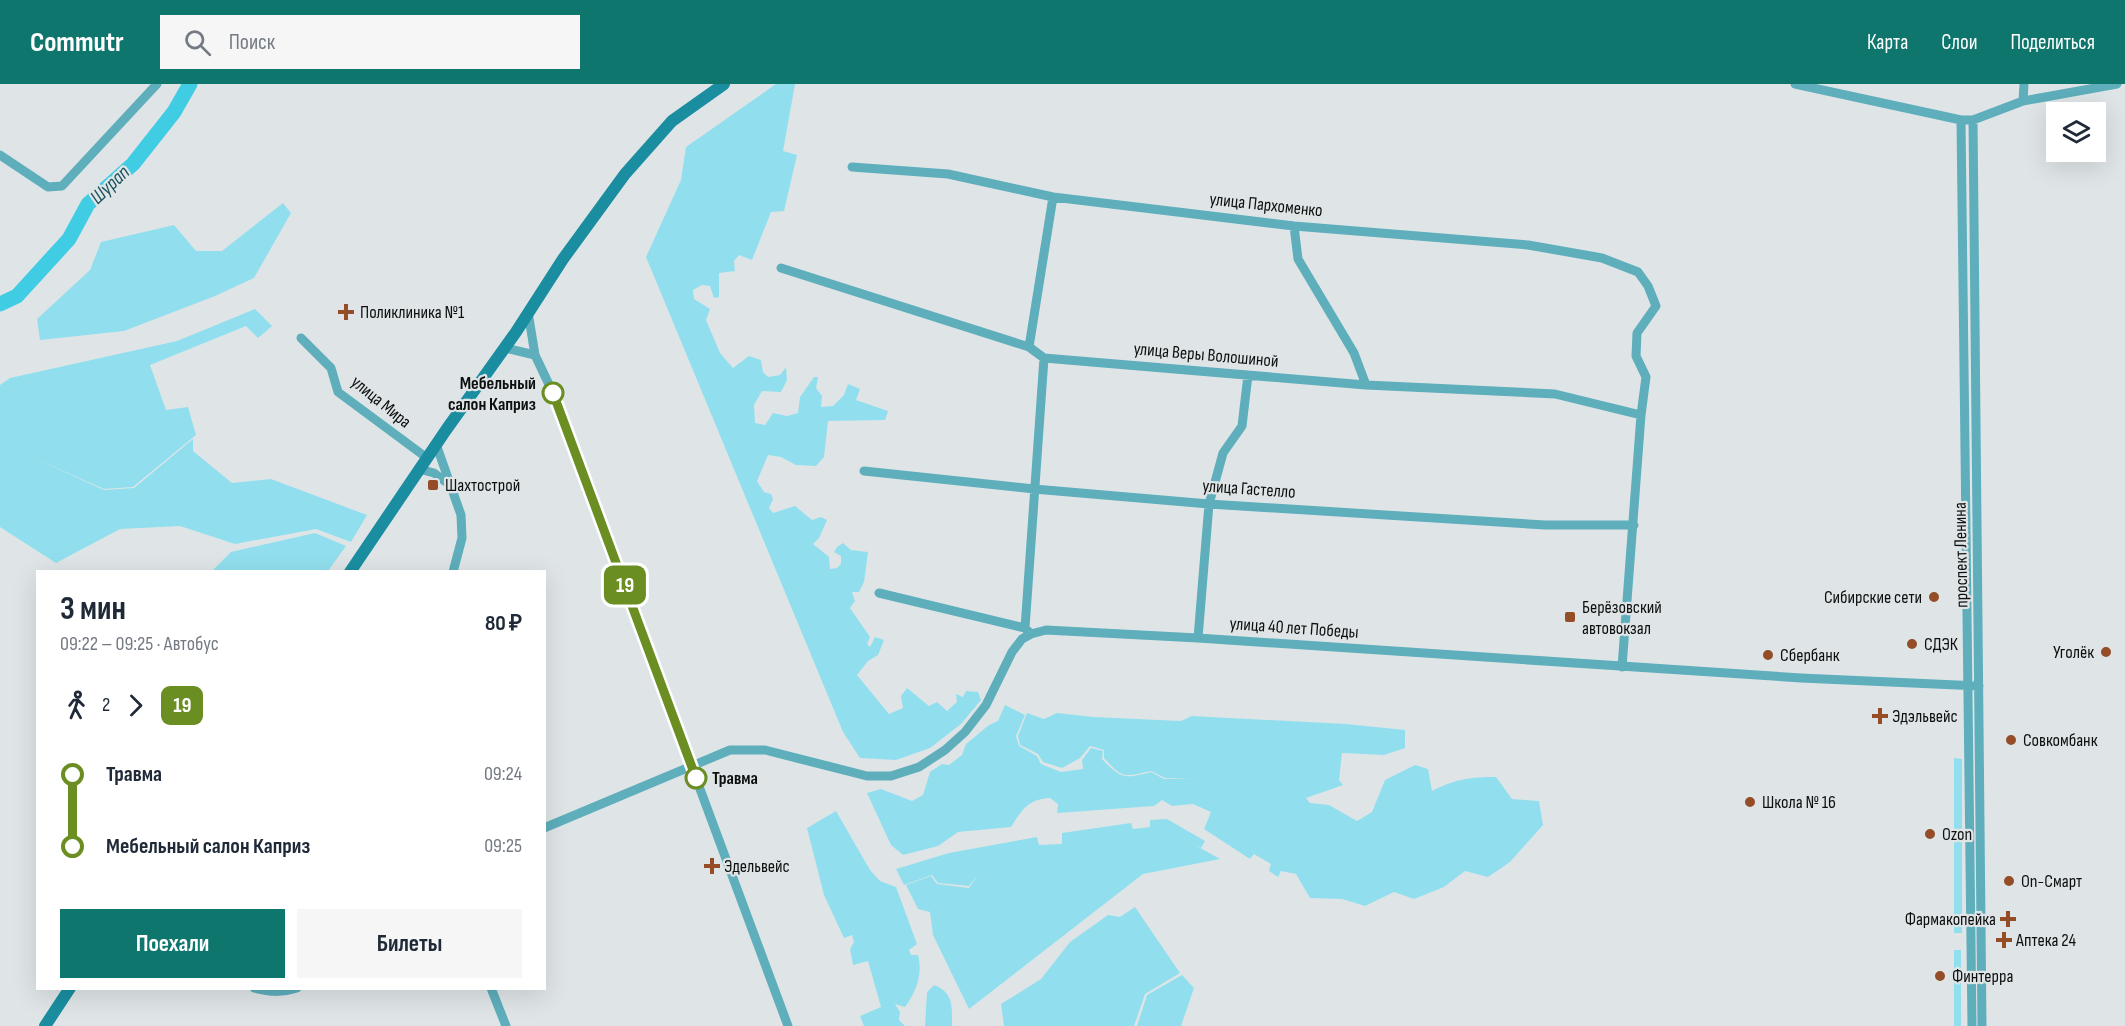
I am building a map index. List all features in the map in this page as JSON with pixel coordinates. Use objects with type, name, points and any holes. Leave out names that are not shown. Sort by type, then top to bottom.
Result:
[{"type":"main road","points":[[352,570],[585,227],[645,150],[672,122],[724,84]]},
{"type":"main road","points":[[45,1026],[69,990]]},
{"type":"street","points":[[0,155],[48,187],[62,186],[157,84]]},
{"type":"street","points":[[1795,84],[1961,120],[1973,120],[2024,101],[2117,84]]},
{"type":"street","points":[[2024,84],[2024,101]]},
{"type":"street","name":"проспект Ленина","points":[[1961,120],[1972,1026]]},
{"type":"street","name":"проспект Ленина","points":[[1973,120],[1982,1026]]},
{"type":"street","name":"улица Пархоменко","points":[[852,168],[948,174],[1053,197],[1294,226],[1528,245],[1602,258],[1638,272],[1648,286],[1656,306],[1637,333],[1636,356],[1646,377],[1641,415]]},
{"type":"street","points":[[1029,347],[1053,197]]},
{"type":"street","points":[[1294,226],[1298,259],[1354,353],[1366,385]]},
{"type":"street","points":[[546,827],[730,750],[765,750],[867,776],[891,776],[919,767],[945,750],[964,732],[986,705],[1012,652],[1028,631],[1034,489],[1044,358],[1029,347],[781,268]]},
{"type":"street","points":[[528,312],[535,355],[553,393],[788,1026]]},
{"type":"street","name":"улица Мира","points":[[302,338],[331,368],[338,392],[427,458]]},
{"type":"street","points":[[505,348],[535,355]]},
{"type":"street","name":"улица Веры Волошиной","points":[[1044,358],[1366,385],[1555,394],[1641,415]]},
{"type":"street","points":[[1198,638],[1209,504],[1223,453],[1242,426],[1248,375]]},
{"type":"street","points":[[1622,667],[1641,415]]},
{"type":"street","points":[[436,444],[461,515],[462,538],[454,570]]},
{"type":"street","points":[[419,469],[434,473],[452,486]]},
{"type":"street","name":"улица Гастелло","points":[[864,471],[1209,504],[1545,525],[1634,525]]},
{"type":"street","name":"улица 40 лет Победы","points":[[879,593],[1028,631],[1198,638],[1622,667],[1979,686]]},
{"type":"street","points":[[262,990],[269,992],[290,990]]},
{"type":"street","points":[[492,990],[506,1026]]},
{"type":"shaded area","points":[[776,84],[795,84],[783,151],[797,155],[784,211],[771,212],[752,260],[739,255],[734,261],[735,271],[719,273],[719,297],[714,298],[710,286],[702,285],[693,290],[694,299],[710,309],[706,320],[720,353],[733,368],[749,356],[761,360],[763,372],[768,377],[780,375],[786,367],[787,380],[781,392],[762,391],[754,405],[755,423],[765,425],[773,413],[787,416],[798,413],[800,397],[814,377],[818,377],[816,388],[822,396],[821,407],[833,406],[844,395],[848,384],[860,389],[856,400],[888,411],[885,420],[828,421],[824,457],[816,466],[796,465],[781,457],[768,455],[757,481],[764,492],[771,494],[773,499],[769,508],[773,513],[795,506],[812,520],[821,517],[827,520],[819,538],[813,544],[829,557],[830,569],[837,568],[841,564],[841,556],[834,552],[843,543],[851,550],[868,552],[864,582],[859,592],[852,592],[855,601],[850,608],[870,637],[867,644],[870,647],[875,637],[884,640],[878,655],[868,661],[857,675],[889,714],[903,708],[901,696],[907,688],[929,706],[937,702],[947,711],[957,702],[956,694],[963,697],[966,691],[978,692],[981,700],[961,724],[930,748],[896,760],[860,758],[843,732],[646,257],[681,180],[686,147]]},
{"type":"shaded area","points":[[283,203],[291,213],[254,278],[215,296],[124,331],[40,340],[37,319],[90,270],[101,242],[174,225],[196,251],[222,251]]},
{"type":"shaded area","points":[[255,309],[272,326],[258,338],[246,326],[150,365],[166,410],[188,407],[196,435],[133,487],[104,489],[34,458],[104,490],[134,488],[193,439],[193,451],[232,483],[271,479],[367,515],[351,542],[316,529],[235,544],[180,526],[120,529],[56,563],[0,527],[0,385],[10,378],[177,341]]},
{"type":"shaded area","points":[[315,533],[346,546],[329,570],[213,570],[231,552]]},
{"type":"shaded area","points":[[1005,705],[1025,715],[1016,736],[1019,746],[1037,756],[1041,764],[1061,772],[1083,769],[1082,760],[1091,748],[1103,751],[1102,759],[1119,774],[1124,776],[1135,776],[1151,772],[1164,779],[1190,779],[1165,778],[1151,771],[1124,775],[1104,758],[1104,750],[1090,746],[1080,758],[1062,768],[1043,762],[1038,754],[1020,745],[1018,736],[1027,713],[1044,719],[1057,713],[1181,721],[1192,716],[1346,724],[1405,730],[1405,748],[1384,755],[1342,753],[1339,780],[1343,785],[1306,798],[1310,803],[1329,805],[1357,821],[1372,812],[1385,780],[1415,765],[1428,769],[1432,791],[1463,780],[1496,777],[1512,799],[1539,801],[1543,825],[1510,862],[1488,877],[1465,871],[1444,887],[1414,899],[1394,892],[1365,906],[1342,899],[1310,898],[1296,874],[1281,871],[1278,877],[1269,871],[1271,864],[1254,854],[1250,859],[1204,829],[1211,812],[1193,804],[1172,806],[1162,800],[1154,806],[1057,813],[1058,804],[1050,798],[1042,799],[1026,806],[1011,827],[958,832],[938,846],[903,855],[891,845],[867,793],[881,789],[912,801],[923,795],[930,772],[942,764],[949,765],[962,755],[966,744],[989,725],[998,721]]},
{"type":"shaded area","points":[[1954,758],[1962,759],[1962,933],[1954,933]]},
{"type":"shaded area","points":[[836,811],[870,870],[880,881],[896,887],[917,944],[909,950],[911,955],[918,955],[920,969],[915,989],[905,1007],[895,1004],[900,1012],[899,1020],[905,1026],[864,1026],[860,1016],[881,1007],[868,961],[853,965],[850,949],[854,942],[852,935],[844,938],[824,895],[807,828]]},
{"type":"shaded area","points":[[1167,819],[1205,841],[1201,848],[1193,844],[1220,859],[1143,874],[969,1009],[933,935],[930,912],[918,909],[906,885],[931,876],[937,884],[969,888],[978,875],[969,886],[938,883],[932,875],[904,885],[896,869],[949,853],[1037,837],[1039,845],[1062,844],[1062,833],[1131,823],[1133,829],[1150,827],[1150,820]]},
{"type":"shaded area","points":[[1135,907],[1180,973],[1145,994],[1134,1026],[1004,1026],[1001,1004],[1041,979],[1070,942],[1108,915],[1120,917]]},
{"type":"shaded area","points":[[1954,950],[1961,950],[1961,1026],[1954,1026]]},
{"type":"shaded area","points":[[1182,975],[1194,988],[1181,1026],[1137,1026],[1147,995]]},
{"type":"shaded area","points":[[934,985],[941,988],[948,996],[952,1007],[952,1026],[925,1026],[927,992]]},
{"type":"waterway","name":"Шурап","points":[[0,304],[17,296],[69,239],[88,204],[133,164],[174,112],[190,84]]},
{"type":"bus line","name":"19","points":[[553,393],[696,778]]},
{"type":"place","name":"Поликлиника №1","points":[[346,312]]},
{"type":"place","name":"Мебельный салон Каприз","points":[[553,393]]},
{"type":"place","name":"Шахтострой","points":[[433,485]]},
{"type":"place","name":"Сибирские сети","points":[[1934,597]]},
{"type":"place","name":"Берёзовский автовокзал","points":[[1570,617]]},
{"type":"place","name":"СДЭК","points":[[1912,644]]},
{"type":"place","name":"Уголёк","points":[[2106,652]]},
{"type":"place","name":"Сбербанк","points":[[1768,655]]},
{"type":"place","name":"Эдэльвейс","points":[[1880,716]]},
{"type":"place","name":"Совкомбанк","points":[[2011,740]]},
{"type":"place","name":"Травма","points":[[696,778]]},
{"type":"place","name":"Школа № 16","points":[[1750,802]]},
{"type":"place","name":"Ozon","points":[[1930,834]]},
{"type":"place","name":"Эдельвейс","points":[[712,866]]},
{"type":"place","name":"On-Смарт","points":[[2009,881]]},
{"type":"place","name":"Фармакопейка","points":[[2008,919]]},
{"type":"place","name":"Аптека 24","points":[[2004,940]]},
{"type":"place","name":"Финтерра","points":[[1940,976]]}]
